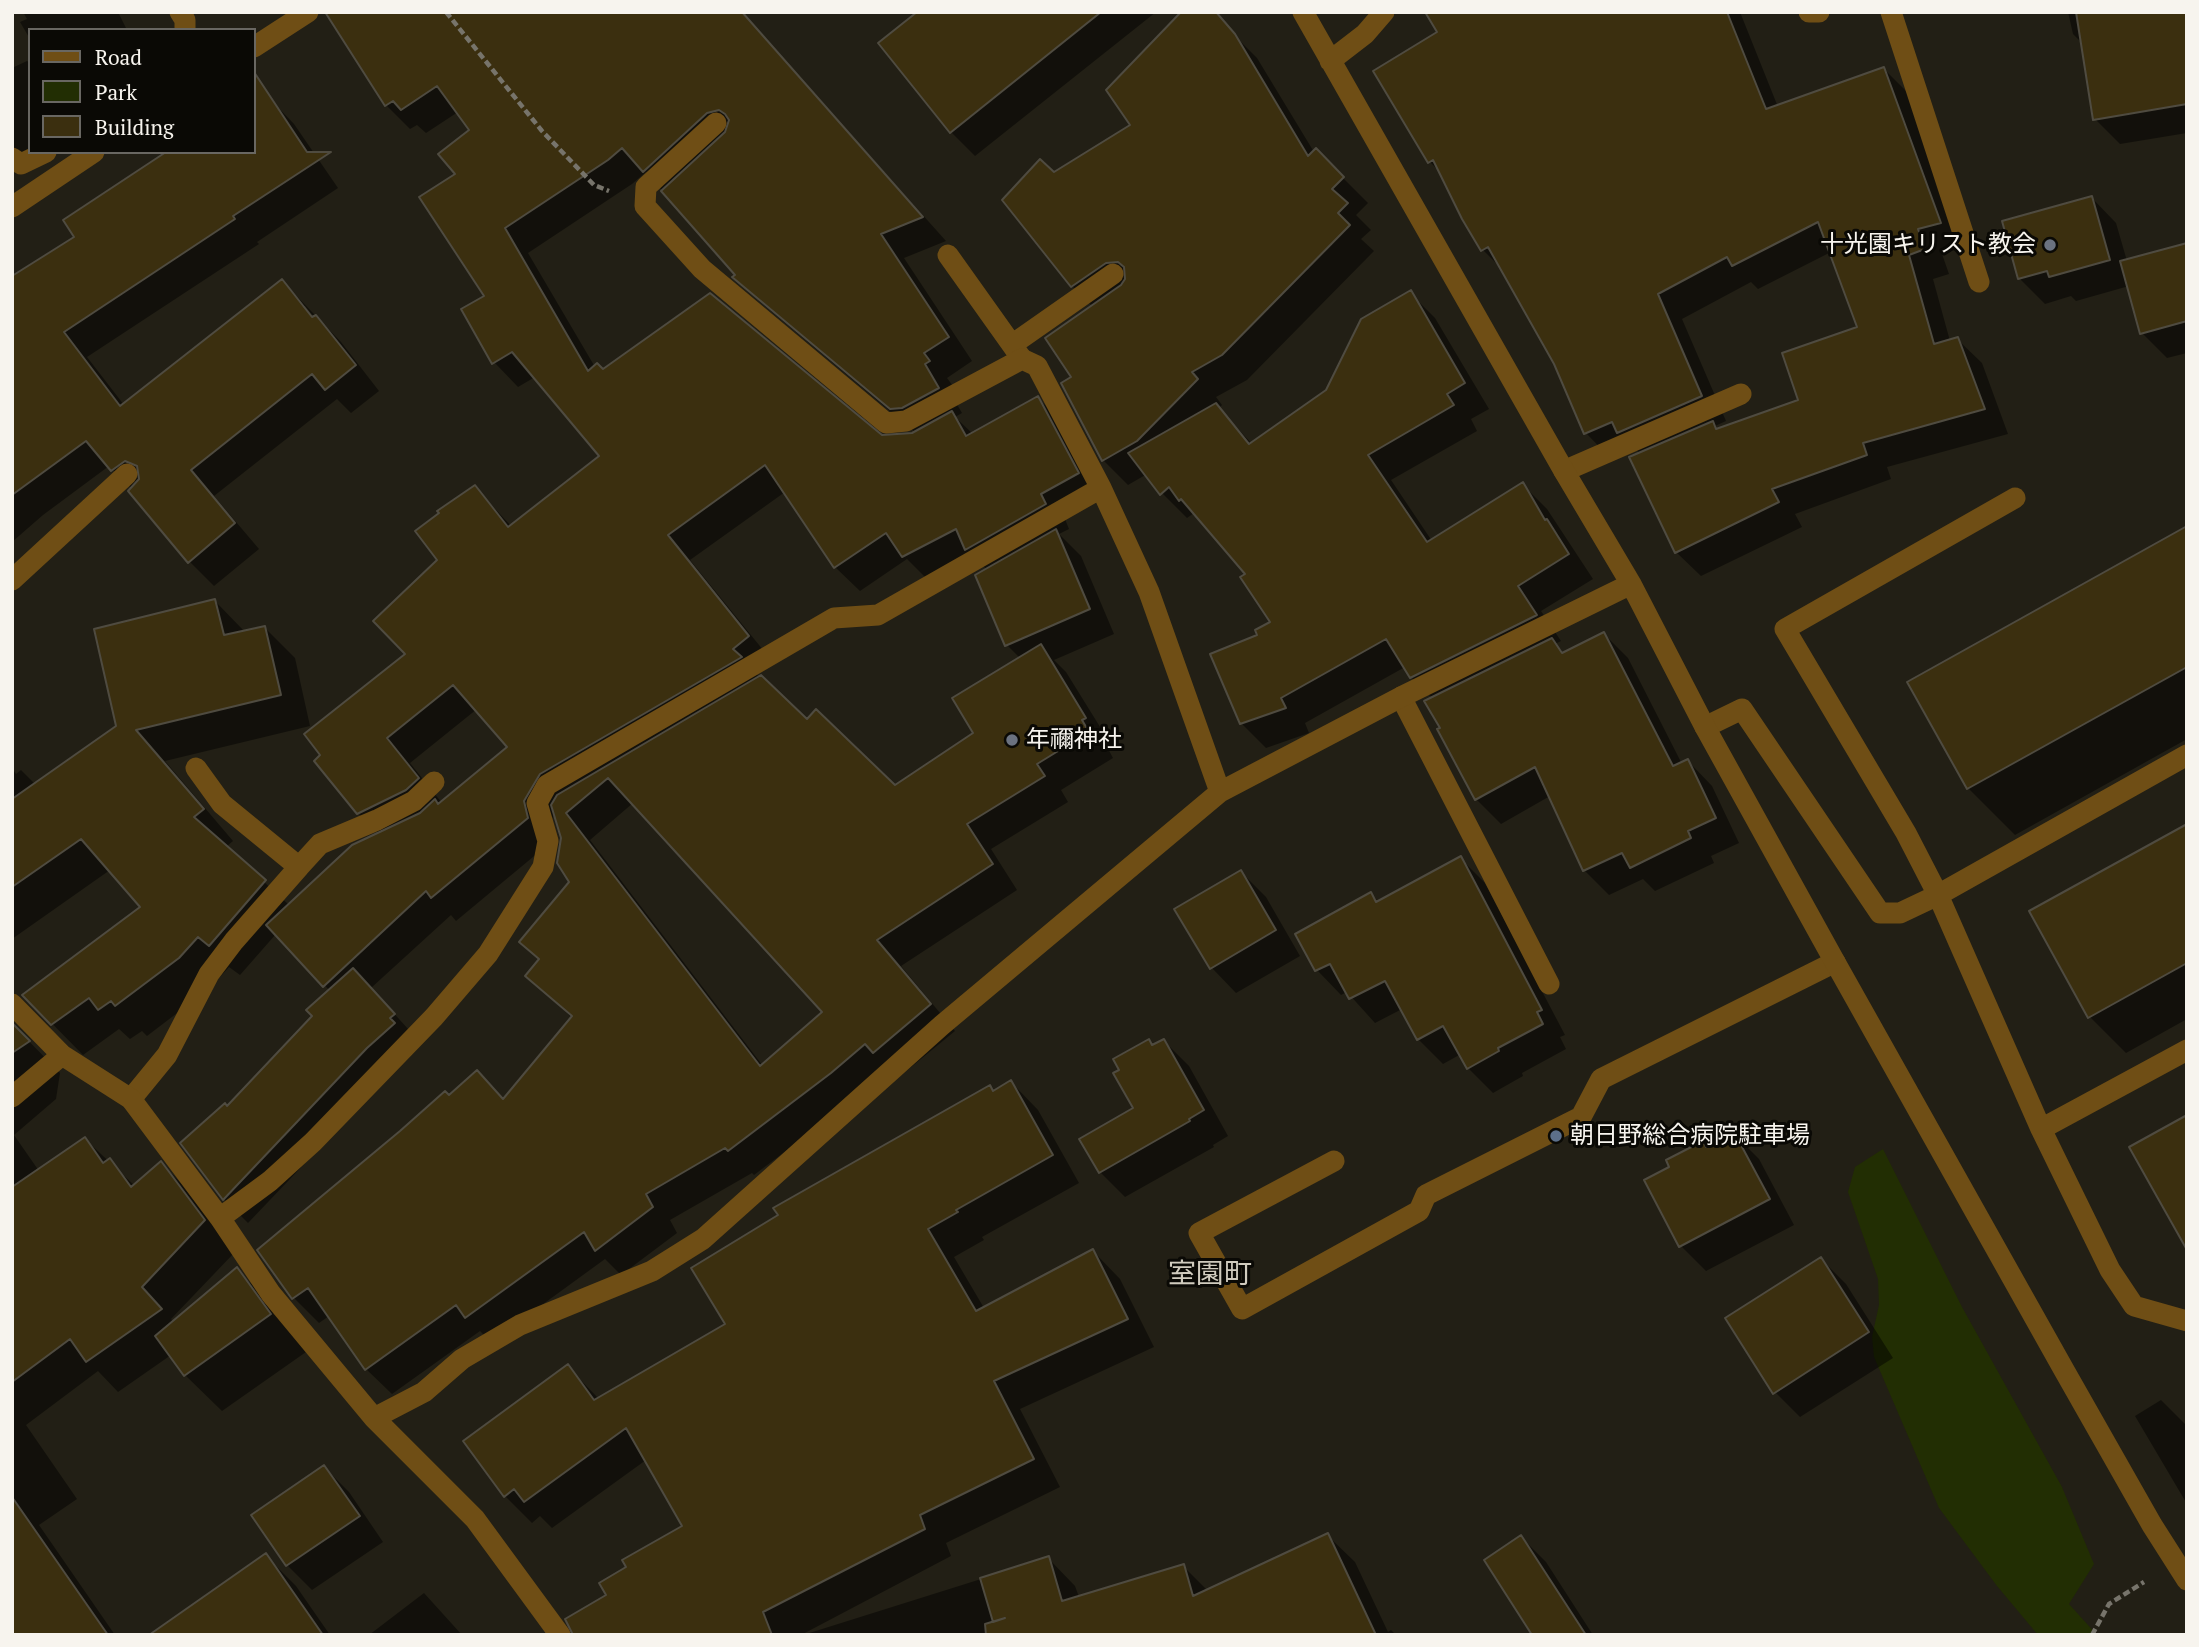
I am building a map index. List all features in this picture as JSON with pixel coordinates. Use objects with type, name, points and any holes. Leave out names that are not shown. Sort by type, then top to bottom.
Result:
[{"type":"street","points":[[256,46],[308,12]]},
{"type":"street","points":[[1303,12],[1631,584],[1705,727],[1835,962],[2064,1370],[2187,1580]]},
{"type":"street","points":[[1330,61],[1365,34],[1384,12]]},
{"type":"street","points":[[1809,12],[1819,12]]},
{"type":"street","points":[[1891,12],[1979,282]]},
{"type":"street","points":[[716,123],[646,187],[645,205],[702,269],[886,423],[906,421],[1018,351],[1113,274]]},
{"type":"street","points":[[12,158],[21,164],[42,154]]},
{"type":"street","points":[[12,207],[91,154]]},
{"type":"street","points":[[948,255],[1018,351],[1037,366],[1101,488],[1149,592],[1220,792]]},
{"type":"street","points":[[1564,471],[1741,394]]},
{"type":"street","points":[[12,580],[127,474]]},
{"type":"street","points":[[220,1218],[270,1181],[313,1142],[434,1017],[488,954],[543,867],[548,841],[537,803],[547,785],[834,618],[878,615],[1101,488]]},
{"type":"street","points":[[2015,498],[1786,629],[1906,833],[1938,895],[2041,1129],[2110,1270],[2134,1306],[2187,1321]]},
{"type":"street","points":[[374,1418],[424,1392],[462,1359],[520,1325],[652,1272],[703,1239],[942,1025],[1220,792],[1401,696],[1631,584]]},
{"type":"street","points":[[1401,696],[1549,984]]},
{"type":"street","points":[[1705,727],[1742,709],[1880,913],[1900,913],[1938,895],[2187,755]]},
{"type":"street","points":[[196,768],[222,804],[299,867]]},
{"type":"street","points":[[131,1099],[167,1055],[209,974],[320,844],[414,801],[434,782]]},
{"type":"street","points":[[1334,1161],[1199,1233],[1242,1309],[1419,1211],[1426,1195],[1581,1117],[1601,1079],[1835,962]]},
{"type":"street","points":[[12,1004],[62,1055],[131,1099],[220,1218],[271,1294],[374,1418],[475,1519],[560,1635]]},
{"type":"street","points":[[2041,1129],[2187,1050]]},
{"type":"street","points":[[12,1097],[62,1055]]},
{"type":"path","points":[[446,12],[542,131],[594,185],[645,205]]},
{"type":"path","points":[[2092,1635],[2109,1604],[2175,1560]]},
{"type":"green space","points":[[1883,1149],[1962,1307],[2062,1487],[2094,1564],[2069,1604],[2097,1635],[2038,1635],[1997,1586],[1939,1508],[1874,1357],[1872,1337],[1879,1305],[1878,1279],[1848,1192],[1855,1167]]},
{"type":"building","points":[[325,12],[742,12],[923,217],[881,234],[949,337],[924,353],[930,361],[925,364],[939,388],[902,408],[890,409],[732,277],[735,275],[661,191],[725,132],[729,120],[719,110],[707,113],[643,172],[622,148],[505,228],[588,371],[597,363],[603,369],[710,293],[882,435],[912,433],[952,411],[966,436],[1038,396],[1079,473],[1041,494],[1046,504],[965,550],[956,529],[902,557],[886,533],[834,568],[765,465],[668,535],[749,636],[733,649],[742,657],[540,774],[524,801],[528,818],[431,898],[426,891],[323,987],[266,925],[352,845],[420,813],[435,799],[438,804],[507,747],[453,685],[387,738],[419,778],[406,790],[357,814],[314,761],[320,755],[304,734],[405,654],[373,621],[437,560],[415,531],[439,513],[437,511],[475,485],[508,527],[599,456],[512,352],[492,364],[461,309],[484,296],[419,197],[455,174],[438,154],[469,130],[437,86],[401,110],[393,101],[385,106]]},
{"type":"building","points":[[917,12],[1101,12],[950,133],[878,43]]},
{"type":"building","points":[[1181,12],[1216,12],[1235,34],[1308,156],[1316,148],[1344,177],[1332,189],[1348,203],[1338,213],[1350,225],[1222,355],[1192,372],[1198,379],[1137,441],[1102,461],[1061,383],[1071,377],[1045,338],[1121,285],[1125,279],[1124,267],[1118,262],[1106,263],[1071,287],[1002,200],[1040,159],[1054,172],[1130,125],[1106,90]]},
{"type":"building","points":[[1425,12],[1727,12],[1766,109],[1884,67],[1941,223],[1918,229],[1925,249],[1909,255],[1934,344],[1958,337],[1985,409],[1863,443],[1867,455],[1772,489],[1779,502],[1675,553],[1629,457],[1713,421],[1716,429],[1798,400],[1782,353],[1857,327],[1818,222],[1732,266],[1727,257],[1658,294],[1702,396],[1617,433],[1612,422],[1584,434],[1554,364],[1488,247],[1481,251],[1433,160],[1428,163],[1373,71],[1437,32]]},
{"type":"building","points":[[2076,12],[2187,12],[2187,104],[2093,120]]},
{"type":"building","points":[[256,75],[307,152],[331,152],[64,332],[120,406],[282,279],[312,317],[316,315],[356,365],[325,390],[312,374],[191,470],[235,523],[188,563],[128,491],[139,479],[137,466],[125,461],[111,471],[86,441],[12,495],[12,276],[74,237],[63,220],[163,154],[256,154]]},
{"type":"building","name":"十光園キリスト教会","points":[[2092,196],[2110,260],[2049,277],[2047,271],[2018,279],[2002,221]]},
{"type":"building","points":[[2187,243],[2187,321],[2140,334],[2120,261]]},
{"type":"building","points":[[1411,290],[1465,383],[1447,394],[1454,405],[1368,455],[1427,542],[1523,482],[1569,554],[1518,586],[1537,615],[1410,678],[1386,639],[1281,698],[1286,708],[1240,724],[1210,654],[1257,635],[1255,630],[1270,622],[1240,577],[1245,574],[1169,487],[1160,495],[1128,453],[1216,403],[1249,444],[1326,390],[1361,319]]},
{"type":"building","points":[[2187,526],[2187,667],[1967,789],[1907,682]]},
{"type":"building","points":[[1056,529],[1090,609],[1005,646],[975,575]]},
{"type":"building","points":[[215,599],[224,635],[265,626],[281,695],[136,730],[204,809],[194,817],[266,880],[209,946],[198,937],[179,958],[115,1006],[111,1001],[98,1010],[89,998],[51,1025],[22,995],[140,907],[81,839],[12,887],[12,799],[116,726],[94,629]]},
{"type":"building","points":[[1604,632],[1673,766],[1688,759],[1716,818],[1688,831],[1691,838],[1630,868],[1622,853],[1583,871],[1535,767],[1475,800],[1424,701],[1552,638],[1562,653]]},
{"type":"building","points":[[1041,644],[1086,718],[1082,720],[1089,732],[1037,764],[1045,776],[967,824],[993,864],[877,940],[931,1004],[873,1053],[865,1044],[728,1151],[725,1148],[646,1194],[653,1207],[595,1251],[584,1232],[465,1318],[456,1305],[365,1370],[308,1288],[292,1299],[257,1250],[445,1091],[449,1095],[477,1070],[503,1099],[572,1016],[525,976],[539,959],[519,942],[569,882],[557,863],[561,838],[551,805],[557,795],[761,675],[807,719],[816,709],[895,785],[973,733],[952,698]],"holes":[[[608,778],[822,1012],[760,1066],[566,813]]]},
{"type":"building","points":[[2187,824],[2187,963],[2088,1018],[2029,911]]},
{"type":"building","points":[[1461,856],[1542,1010],[1537,1012],[1543,1024],[1498,1048],[1499,1051],[1467,1069],[1443,1026],[1417,1040],[1385,981],[1349,999],[1330,964],[1315,971],[1295,934],[1371,892],[1376,902]]},
{"type":"building","points":[[1241,870],[1276,930],[1210,969],[1174,909]]},
{"type":"building","points":[[353,968],[395,1014],[390,1018],[395,1023],[367,1048],[223,1200],[180,1143],[225,1103],[227,1106],[312,1016],[306,1010]]},
{"type":"building","points":[[12,1023],[30,1041],[12,1053]]},
{"type":"building","points":[[1149,1039],[1152,1045],[1164,1039],[1204,1110],[1189,1119],[1190,1121],[1099,1173],[1079,1139],[1133,1108],[1113,1073],[1119,1070],[1113,1059]]},
{"type":"building","points":[[1011,1080],[1053,1155],[928,1229],[976,1311],[1093,1249],[1128,1319],[994,1381],[1034,1459],[920,1515],[925,1529],[763,1612],[772,1635],[573,1635],[565,1619],[606,1595],[599,1583],[626,1567],[622,1560],[682,1526],[626,1428],[524,1502],[514,1489],[504,1497],[463,1441],[568,1364],[594,1400],[725,1324],[691,1268],[778,1215],[773,1208],[990,1085],[993,1091]]},
{"type":"building","points":[[2187,1115],[2187,1250],[2129,1147]]},
{"type":"building","points":[[1734,1132],[1770,1199],[1679,1247],[1644,1180],[1669,1167],[1666,1160],[1703,1141],[1706,1147]]},
{"type":"building","points":[[85,1137],[103,1163],[110,1158],[131,1187],[161,1161],[205,1220],[142,1287],[162,1309],[86,1362],[70,1339],[12,1382],[12,1187]]},
{"type":"building","points":[[1821,1257],[1869,1332],[1773,1394],[1725,1318]]},
{"type":"building","points":[[237,1267],[271,1314],[184,1376],[155,1336]]},
{"type":"building","points":[[324,1465],[360,1516],[286,1566],[251,1515]]},
{"type":"building","points":[[12,1497],[108,1635],[12,1635]]},
{"type":"building","points":[[1328,1533],[1376,1635],[986,1635],[985,1624],[993,1622],[980,1578],[1049,1556],[1062,1601],[1184,1564],[1193,1596]]},
{"type":"building","points":[[1521,1535],[1586,1635],[1532,1635],[1484,1560]]},
{"type":"building","points":[[266,1553],[323,1635],[149,1635]]},
{"type":"place","name":"十光園キリスト教会","points":[[2050,245]]},
{"type":"place","name":"年禰神社","points":[[1012,740]]},
{"type":"place","name":"朝日野総合病院駐車場","points":[[1556,1136]]},
{"type":"district","name":"室園町","points":[[1210,1275]]}]
